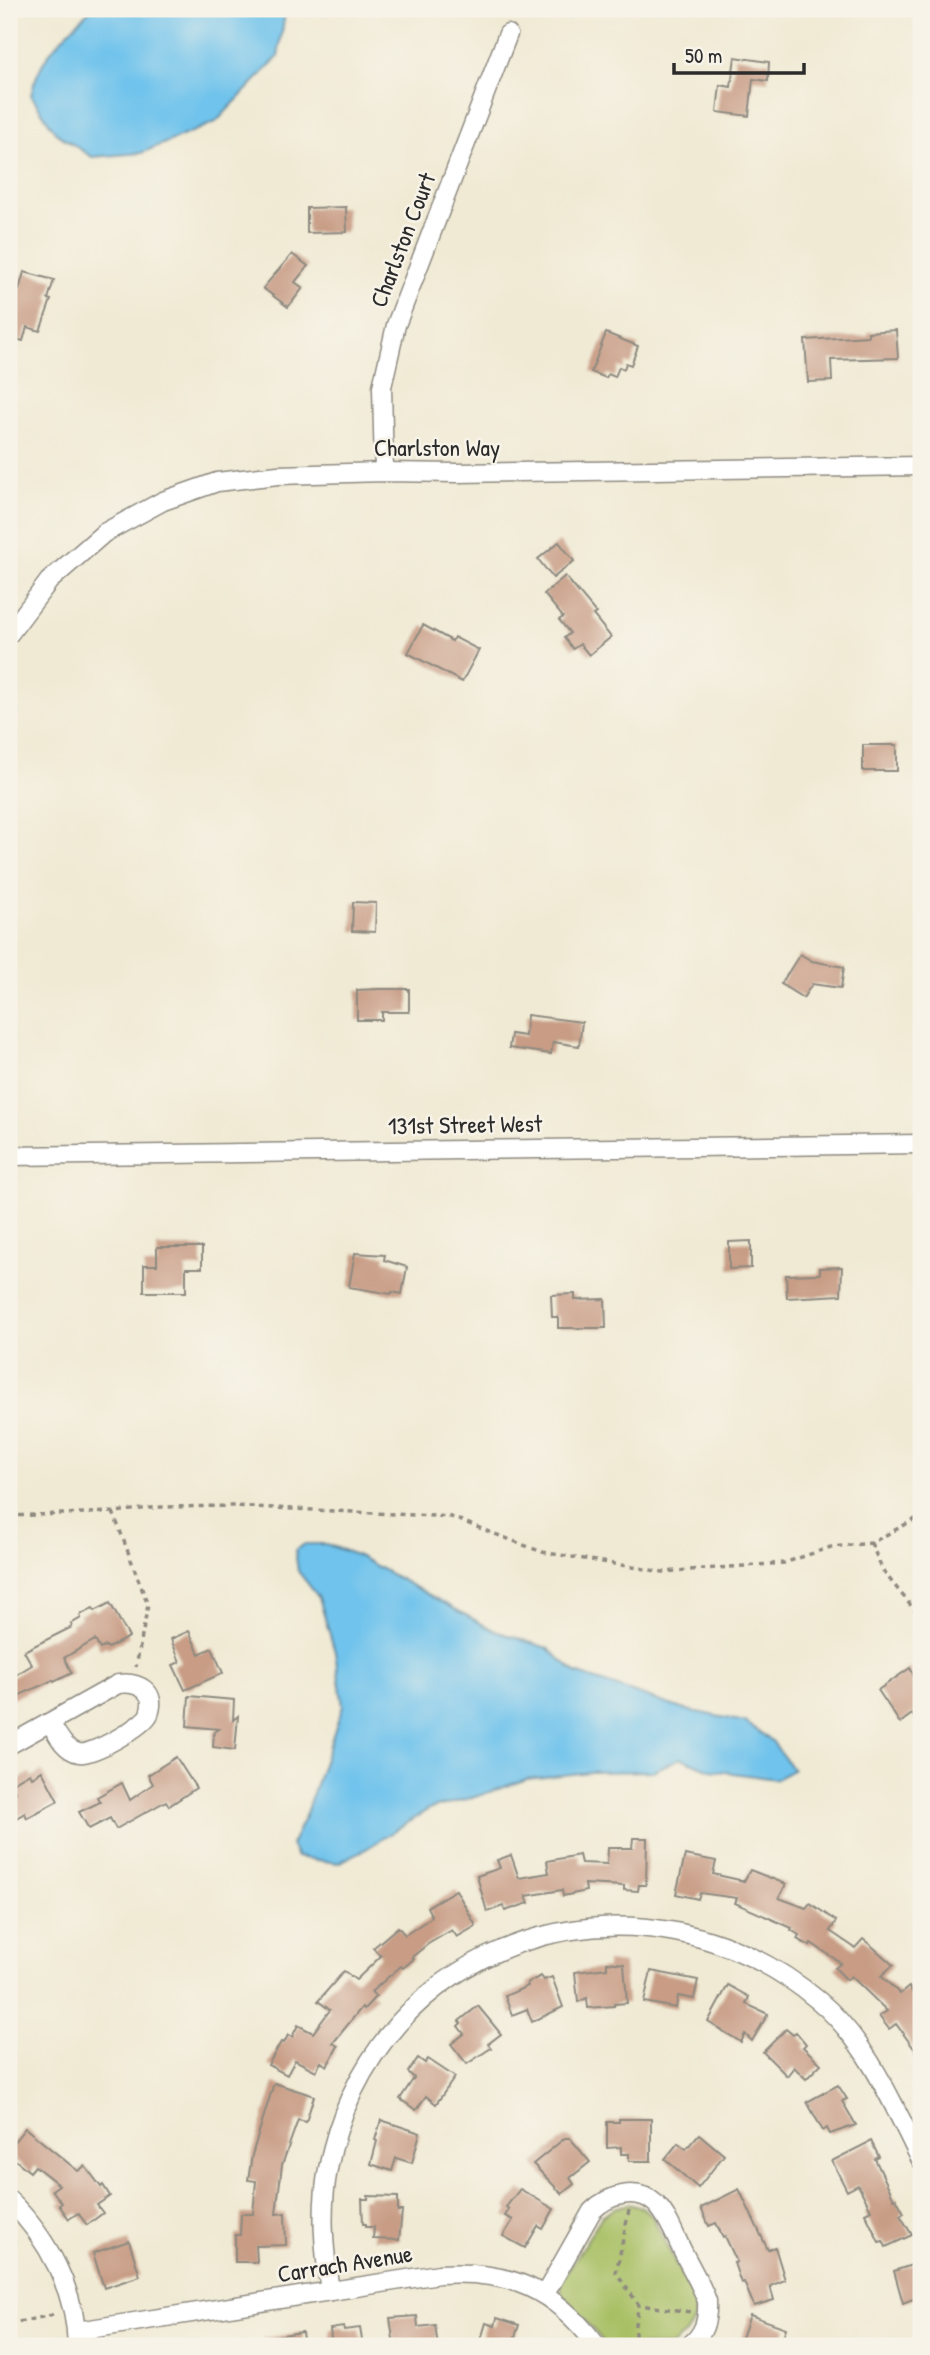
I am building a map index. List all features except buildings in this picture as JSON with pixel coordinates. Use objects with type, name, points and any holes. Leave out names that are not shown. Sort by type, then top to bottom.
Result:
[{"type":"street","name":"Charlston Court","points":[[384,472],[382,387],[396,325],[508,34]]},
{"type":"street","name":"Charlston Way","points":[[9,634],[49,581],[104,533],[163,501],[217,482],[278,475],[384,472],[921,466]]},
{"type":"street","name":"131st Street West","points":[[9,1156],[921,1144]]},
{"type":"street","points":[[9,1745],[50,1722],[118,1684],[134,1684],[144,1688],[149,1696],[149,1714],[138,1727],[83,1754],[76,1753],[62,1743],[50,1722]]},
{"type":"street","points":[[330,2291],[324,2231],[328,2170],[343,2116],[370,2063],[399,2024],[445,1982],[478,1960],[554,1933],[609,1926],[675,1931],[721,1943],[764,1963],[820,2002],[858,2044],[885,2088],[921,2160]]},
{"type":"street","points":[[545,2294],[592,2211],[609,2198],[630,2194],[648,2199],[664,2215],[704,2292],[707,2315],[704,2329],[689,2346]]},
{"type":"street","points":[[9,2200],[43,2241],[56,2263],[73,2312],[77,2339]]},
{"type":"street","name":"Carrach Avenue","points":[[77,2339],[330,2291],[439,2274],[474,2273],[512,2281],[545,2294],[586,2331],[597,2346]]},
{"type":"path","points":[[9,1516],[113,1512],[162,1507],[236,1506],[452,1517],[541,1552],[663,1572],[784,1563],[831,1547],[871,1542],[921,1516]]},
{"type":"path","points":[[113,1512],[148,1605],[134,1684]]},
{"type":"path","points":[[871,1542],[883,1571],[916,1612],[921,1623]]},
{"type":"path","points":[[630,2194],[625,2235],[616,2273],[639,2305],[707,2315]]},
{"type":"path","points":[[635,2346],[635,2324],[639,2305]]},
{"type":"path","points":[[9,2324],[73,2312]]},
{"type":"green space","points":[[629,2204],[642,2208],[652,2216],[696,2304],[693,2323],[686,2334],[671,2346],[607,2346],[561,2293],[562,2280],[602,2216],[613,2208]]},
{"type":"water","points":[[91,9],[284,9],[285,13],[278,57],[216,122],[141,153],[92,157],[56,133],[31,95],[40,68],[47,57]]},
{"type":"water","points":[[305,1544],[326,1544],[356,1555],[495,1631],[547,1648],[576,1673],[682,1709],[745,1722],[772,1741],[793,1770],[776,1779],[711,1770],[681,1758],[653,1771],[590,1772],[527,1779],[429,1809],[366,1849],[338,1863],[297,1857],[291,1845],[305,1816],[343,1706],[335,1652],[319,1598],[298,1571],[295,1550]]}]
